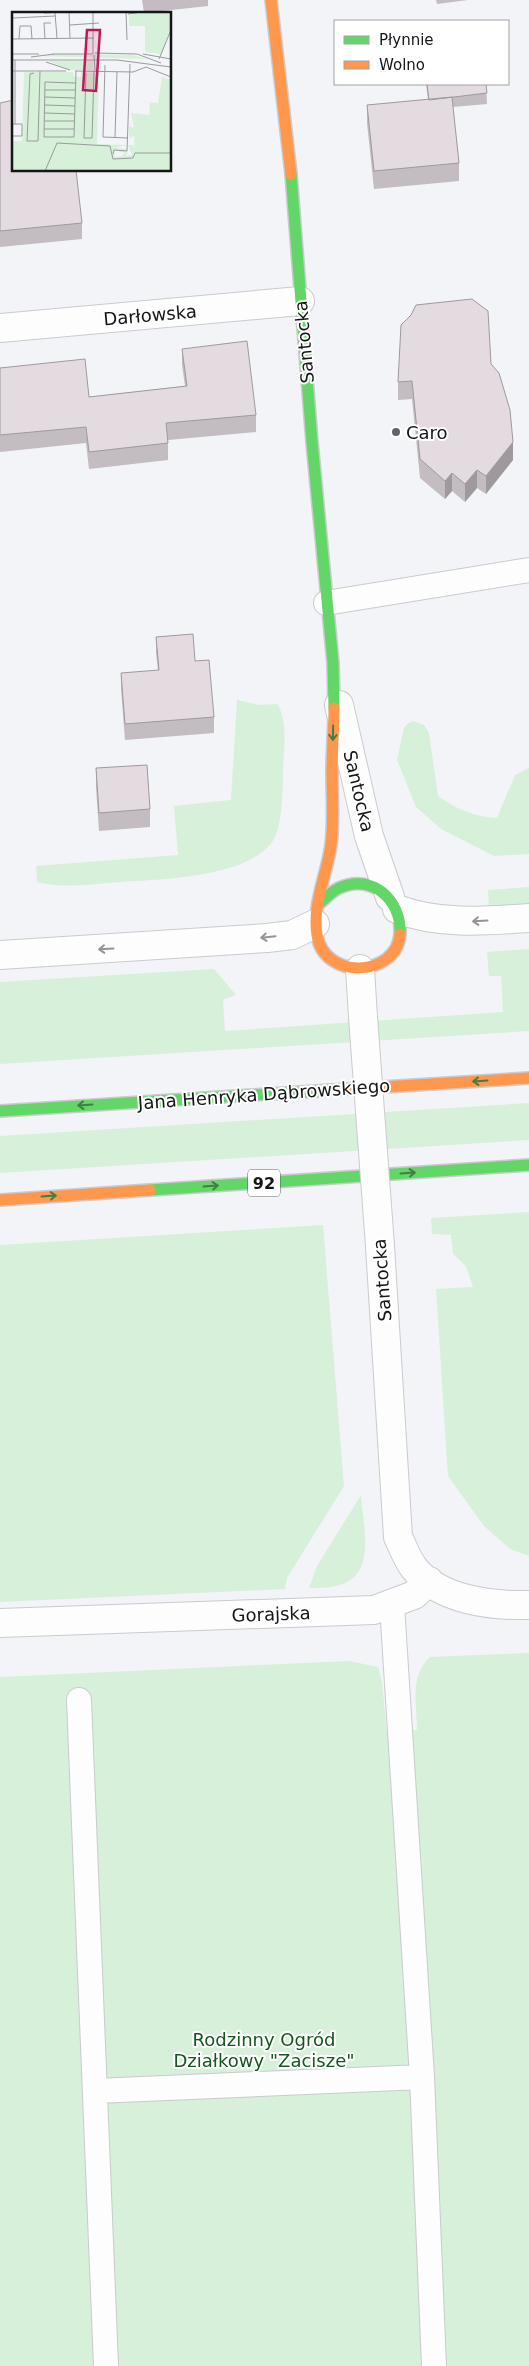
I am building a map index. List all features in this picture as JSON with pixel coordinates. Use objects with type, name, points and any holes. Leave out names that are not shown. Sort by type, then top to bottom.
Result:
[{"type":"street","name":"Santocka","points":[[271,0],[296,228],[300,301],[334,684],[332,840],[317,913]]},
{"type":"street","name":"Darłowska","points":[[0,328],[300,301]]},
{"type":"street","name":"Santocka","points":[[334,684],[369,836],[394,903]]},
{"type":"street","points":[[0,955],[292,935],[317,913],[329,892],[354,882],[368,884],[380,889],[394,903],[416,916],[472,921],[529,918]]},
{"type":"street","points":[[317,913],[319,945],[329,958],[343,967],[360,969],[382,962],[396,945],[401,921],[394,903]]},
{"type":"street","name":"Santocka","points":[[360,969],[398,1537],[414,1568],[429,1581]]},
{"type":"street","name":"Jana Henryka Dąbrowskiego","points":[[0,1110],[529,1078]]},
{"type":"street","name":"92","points":[[0,1200],[529,1165]]},
{"type":"street","points":[[429,1581],[446,1592],[481,1601],[529,1605]]},
{"type":"street","name":"Gorajska","points":[[0,1622],[374,1610],[392,1605],[414,1595],[429,1581]]},
{"type":"lane","points":[[326,603],[529,570]]},
{"type":"lane","points":[[392,1605],[422,2077],[434,2366]]},
{"type":"lane","points":[[78,1700],[96,2092],[106,2366]]},
{"type":"lane","points":[[96,2092],[422,2077]]},
{"type":"green space","points":[[237,700],[259,705],[277,704],[283,719],[284,746],[279,825],[274,839],[262,852],[246,862],[226,869],[158,880],[78,885],[57,885],[37,882],[36,866],[178,855],[174,806],[231,800]]},
{"type":"green space","points":[[413,721],[424,725],[429,733],[438,796],[466,812],[497,818],[515,775],[529,768],[529,854],[494,856],[441,829],[416,807],[397,760],[404,728]]},
{"type":"green space","points":[[529,887],[529,905],[489,908],[488,890]]},
{"type":"green space","points":[[529,949],[529,1031],[0,1064],[0,982],[214,969],[236,995],[224,999],[223,1002],[225,1031],[503,1012],[501,976],[489,976],[487,952]]},
{"type":"green space","points":[[529,1103],[529,1140],[0,1173],[0,1136]]},
{"type":"green space","points":[[529,1212],[529,1556],[510,1549],[484,1526],[448,1476],[436,1289],[473,1287],[466,1266],[453,1254],[451,1235],[432,1234],[431,1218]]},
{"type":"green space","points":[[323,1225],[344,1486],[287,1578],[285,1589],[0,1602],[0,1245]]},
{"type":"green space","points":[[361,1495],[365,1549],[363,1562],[358,1572],[349,1581],[336,1586],[309,1588],[317,1566]]},
{"type":"green space","name":"Rodzinny Ogród Działkowy \"Zacisze\"","points":[[529,1653],[529,2366],[0,2366],[0,1677],[349,1661],[378,1667],[382,1682],[387,1732],[417,1730],[417,1682],[423,1665],[430,1657]]},
{"type":"building","points":[[427,85],[486,85],[487,93],[429,100]]},
{"type":"building","points":[[452,97],[459,163],[374,171],[367,105]]},
{"type":"building","points":[[12,100],[12,171],[76,171],[82,223],[0,231],[0,103]]},
{"type":"building","points":[[472,299],[488,311],[491,364],[499,373],[510,410],[513,442],[486,476],[477,470],[465,484],[452,473],[445,481],[420,459],[412,381],[398,382],[401,325],[411,315],[416,305]]},
{"type":"building","points":[[247,341],[256,415],[166,423],[168,443],[89,452],[86,427],[0,435],[0,368],[85,359],[89,397],[187,386],[182,349]]},
{"type":"building","points":[[193,634],[195,661],[209,660],[214,717],[125,724],[121,673],[159,670],[156,637]]},
{"type":"building","points":[[147,765],[150,809],[99,813],[96,768]]},
{"type":"traffic: fast","points":[[291,174],[312,442],[333,663],[334,708]]},
{"type":"traffic: fast","points":[[320,903],[336,889],[351,884],[363,884],[373,887],[383,893],[396,910],[400,934]]},
{"type":"traffic: fast","points":[[0,1111],[333,1090]]},
{"type":"traffic: fast","points":[[150,1190],[529,1165]]},
{"type":"traffic: slow","points":[[271,0],[291,174]]},
{"type":"traffic: slow","points":[[334,708],[332,836],[318,901],[317,935],[322,950],[332,960],[346,966],[360,968],[374,965],[387,959],[396,948],[400,934]]},
{"type":"traffic: slow","points":[[333,1090],[529,1078]]},
{"type":"traffic: slow","points":[[0,1200],[150,1190]]},
{"type":"place","name":"Caro","points":[[396,432]]}]
